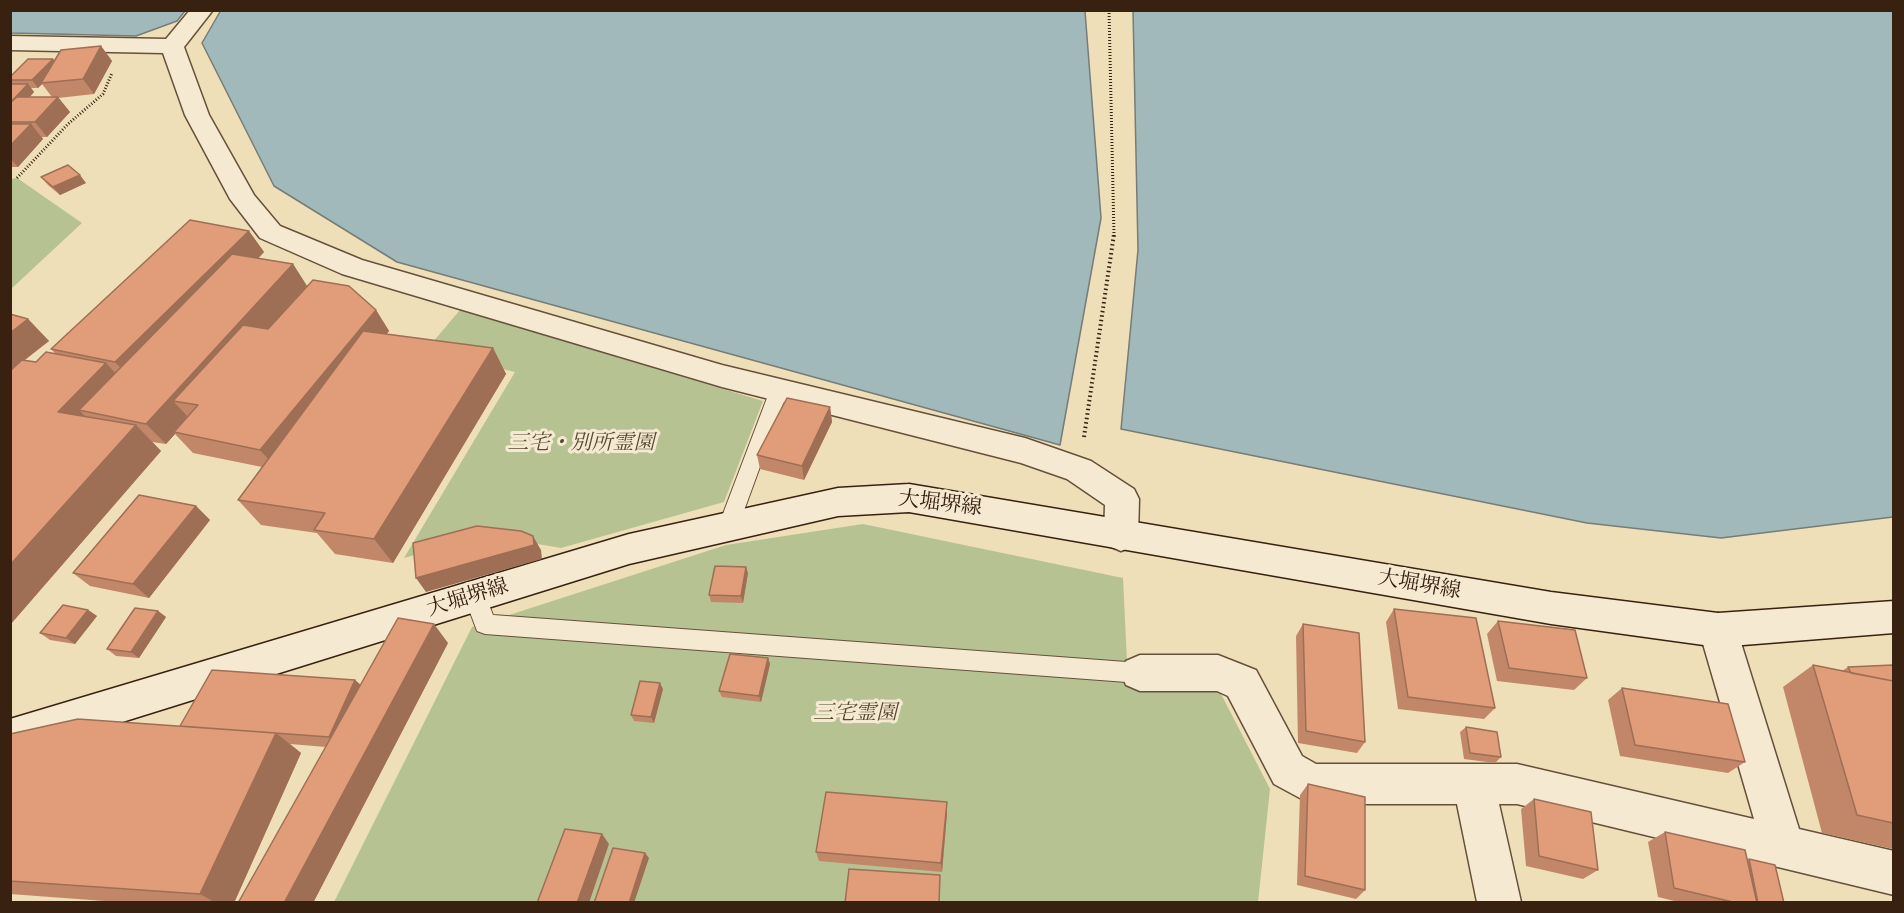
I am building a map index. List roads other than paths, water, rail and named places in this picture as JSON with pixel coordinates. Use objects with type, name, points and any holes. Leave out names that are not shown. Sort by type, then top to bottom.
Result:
[{"type":"street","points":[[20,63],[61,61],[163,45],[202,10]]},
{"type":"street","points":[[10,43],[163,45]]},
{"type":"street","points":[[163,45],[202,124],[243,199],[270,232],[352,267],[722,376],[1025,451],[1079,470],[1122,499],[1121,536]]},
{"type":"street","name":"大堀堺線","points":[[10,738],[629,549],[838,502],[909,498],[1551,608],[1718,630],[1893,617]]},
{"type":"street","points":[[1718,630],[1783,846]]},
{"type":"street","points":[[1140,673],[1218,673],[1242,683],[1288,771],[1311,784],[1517,784],[1893,873]]},
{"type":"street","points":[[1474,784],[1499,903]]},
{"type":"lane","points":[[728,527],[779,390]]},
{"type":"lane","points":[[475,596],[484,624],[1140,673]]},
{"type":"water","points":[[11,10],[185,11],[177,21],[136,36],[11,33]]},
{"type":"water","points":[[221,10],[1085,11],[1101,218],[1060,445],[397,262],[274,186],[202,43]]},
{"type":"water","points":[[1133,11],[1893,11],[1893,517],[1721,538],[1587,523],[1121,429],[1138,250]]},
{"type":"park label","name":"三宅・別所霊園","points":[[581,445]]},
{"type":"park label","name":"三宅霊園","points":[[855,715]]}]
